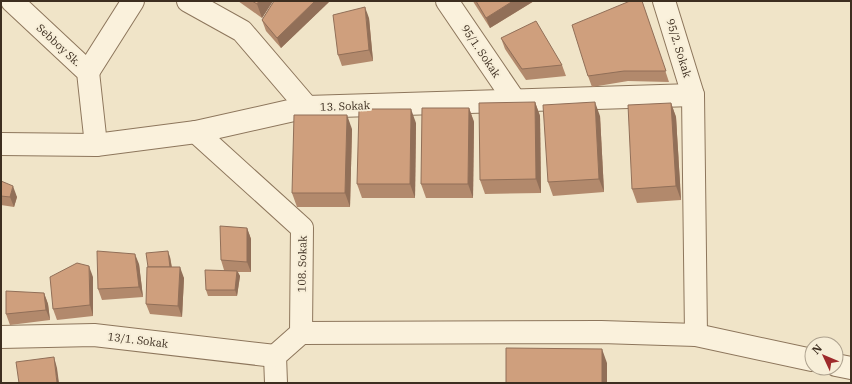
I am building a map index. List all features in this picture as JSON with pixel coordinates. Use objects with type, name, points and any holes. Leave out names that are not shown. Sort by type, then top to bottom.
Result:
[{"type":"street","name":"Sebboy Sk.","points":[[12,1],[88,72],[96,145]]},
{"type":"street","points":[[88,72],[133,1]]},
{"type":"street","points":[[188,1],[242,31],[306,107]]},
{"type":"street","name":"95/1. Sokak","points":[[447,1],[515,100]]},
{"type":"street","name":"95/2. Sokak","points":[[664,1],[693,94],[696,335]]},
{"type":"street","name":"13. Sokak","points":[[6,139],[96,145],[196,132],[306,107],[693,94]]},
{"type":"street","name":"108. Sokak","points":[[196,132],[302,228],[301,333]]},
{"type":"street","points":[[276,383],[275,356],[301,333],[601,332],[696,335],[804,358]]},
{"type":"street","name":"13/1. Sokak","points":[[1,337],[94,335],[275,356]]},
{"type":"building","points":[[252,1],[259,1],[257,4]]},
{"type":"building","points":[[274,1],[315,1],[277,38],[262,20]]},
{"type":"building","points":[[476,1],[513,1],[486,18]]},
{"type":"building","points":[[630,1],[642,1],[666,71],[624,71],[588,76],[572,25]]},
{"type":"building","points":[[365,7],[369,50],[338,55],[333,15]]},
{"type":"building","points":[[536,21],[562,65],[522,69],[501,38]]},
{"type":"building","points":[[535,102],[536,179],[480,180],[479,103]]},
{"type":"building","points":[[595,102],[599,179],[548,182],[543,105]]},
{"type":"building","points":[[671,103],[676,186],[632,189],[628,105]]},
{"type":"building","points":[[422,108],[469,108],[468,184],[421,184]]},
{"type":"building","points":[[359,109],[411,109],[410,184],[357,184]]},
{"type":"building","points":[[294,115],[347,115],[345,193],[292,193]]},
{"type":"building","points":[[1,181],[13,186],[10,197],[1,196]]},
{"type":"building","points":[[220,226],[247,228],[247,262],[221,260]]},
{"type":"building","points":[[97,251],[135,254],[139,287],[98,289]]},
{"type":"building","points":[[168,251],[170,267],[148,267],[146,253]]},
{"type":"building","points":[[77,263],[89,266],[90,305],[53,309],[50,277]]},
{"type":"building","points":[[147,267],[180,267],[178,306],[146,304]]},
{"type":"building","points":[[205,270],[237,271],[235,290],[206,290]]},
{"type":"building","points":[[6,291],[44,293],[46,310],[6,314]]},
{"type":"building","points":[[506,348],[602,349],[602,383],[506,383]]},
{"type":"building","points":[[54,357],[57,383],[19,383],[16,362]]}]
